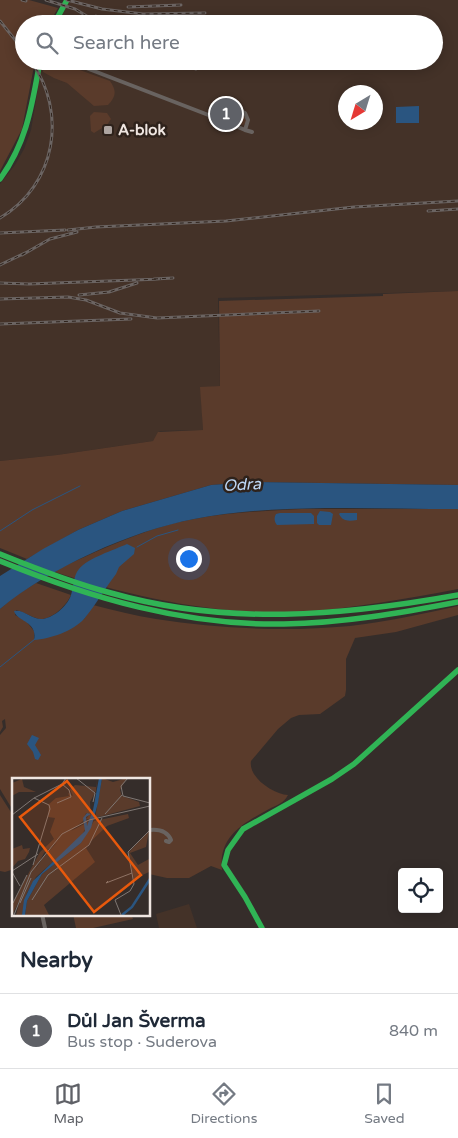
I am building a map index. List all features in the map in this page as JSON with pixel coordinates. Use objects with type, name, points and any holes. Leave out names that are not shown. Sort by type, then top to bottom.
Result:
[{"type":"main road","points":[[59,15],[68,0]]},
{"type":"main road","points":[[0,179],[14,160],[24,140],[38,70]]},
{"type":"main road","points":[[0,554],[120,600],[157,612],[194,618],[283,624],[359,618],[458,602]]},
{"type":"main road","points":[[0,561],[52,582],[120,600],[196,611],[252,616],[282,617],[361,612],[458,595]]},
{"type":"main road","points":[[262,928],[224,865],[226,855],[236,836],[247,826],[332,779],[354,764],[458,670]]},
{"type":"street","points":[[91,70],[252,132]]},
{"type":"street","points":[[224,121],[234,111],[242,111],[248,120],[245,130]]},
{"type":"street","points":[[150,830],[156,829],[166,832],[171,840],[169,842],[166,841]]},
{"type":"shaded area","points":[[0,0],[29,0],[58,8],[54,15],[15,15],[15,70],[33,70],[22,129],[0,171]]},
{"type":"shaded area","points":[[67,0],[458,0],[458,291],[218,298],[220,386],[201,388],[203,430],[160,431],[153,441],[0,461],[0,184],[15,165],[24,149],[31,130],[38,89],[36,80],[38,70],[443,70],[443,15],[59,15]]},
{"type":"shaded area","points":[[43,70],[80,70],[110,81],[115,94],[108,105],[94,106],[67,83],[43,72]]},
{"type":"shaded area","points":[[94,112],[107,113],[111,119],[107,125],[94,133],[91,131],[90,116]]},
{"type":"shaded area","points":[[239,112],[246,118],[246,123],[243,125],[229,120],[235,113]]},
{"type":"shaded area","points":[[458,291],[458,485],[253,482],[211,485],[122,511],[78,530],[27,559],[0,548],[0,461],[153,441],[158,432],[203,430],[200,387],[220,386],[219,301],[383,296],[383,294]]},
{"type":"shaded area","points":[[301,509],[458,509],[458,589],[341,608],[301,612],[239,611],[207,608],[145,597],[55,572],[62,567],[127,539],[160,527],[234,513]]},
{"type":"shaded area","points":[[36,583],[71,595],[58,612],[44,619],[39,619],[16,610],[15,615],[26,621],[34,631],[34,639],[59,633],[84,619],[93,605],[156,619],[253,629],[302,629],[350,626],[458,606],[458,615],[396,632],[355,638],[346,659],[345,696],[320,714],[299,715],[291,718],[278,729],[251,761],[253,773],[257,779],[275,792],[288,795],[286,798],[280,804],[242,825],[235,832],[224,848],[222,870],[211,866],[189,878],[167,878],[150,874],[150,778],[12,778],[12,809],[0,789],[0,735],[6,728],[5,719],[2,721],[3,727],[0,732],[0,609],[15,596]]},
{"type":"shaded area","points":[[0,795],[12,814],[12,870],[5,872],[0,871]]},
{"type":"shaded area","points":[[189,904],[197,928],[159,928],[156,914]]},
{"type":"shaded area","points":[[73,916],[132,916],[133,919],[93,928],[76,928]]},
{"type":"water","points":[[419,106],[419,123],[396,123],[396,107]]},
{"type":"water","name":"Odra","points":[[253,482],[458,485],[458,509],[292,509],[226,514],[194,519],[144,532],[92,553],[42,579],[0,609],[0,576],[78,530],[122,511],[211,485]]},
{"type":"water","points":[[320,511],[333,514],[331,525],[319,525],[317,523],[317,516]]},
{"type":"water","points":[[311,513],[314,516],[314,524],[277,525],[275,517],[276,514]]},
{"type":"water","points":[[340,513],[357,513],[357,520],[344,520]]},
{"type":"water","points":[[127,544],[135,548],[134,554],[119,567],[84,619],[61,634],[34,640],[33,629],[19,618],[14,611],[39,619],[52,616],[67,603],[76,575],[83,565]]},
{"type":"water","points":[[32,735],[39,738],[35,745],[41,755],[38,760],[35,759],[33,752],[27,744]]},
{"type":"waterway","points":[[0,531],[32,510],[80,486]]},
{"type":"waterway","points":[[137,547],[157,536],[178,530]]},
{"type":"waterway","points":[[0,667],[35,639]]},
{"type":"railway","points":[[22,0],[26,1]]},
{"type":"railway","points":[[46,0],[75,9],[85,15]]},
{"type":"railway","points":[[67,0],[102,9],[143,14],[205,13]]},
{"type":"railway","points":[[128,7],[181,5]]},
{"type":"railway","points":[[0,21],[15,40]]},
{"type":"railway","points":[[0,218],[19,204],[34,187],[44,168],[50,147],[52,125],[50,103],[43,81],[36,70]]},
{"type":"railway","points":[[68,230],[226,221],[354,207],[458,201]]},
{"type":"railway","points":[[428,211],[458,209]]},
{"type":"railway","points":[[0,233],[65,230]]},
{"type":"railway","points":[[22,255],[50,239],[77,232]]},
{"type":"railway","points":[[0,265],[27,252]]},
{"type":"railway","points":[[154,279],[173,278]]},
{"type":"railway","points":[[0,283],[29,284],[161,279]]},
{"type":"railway","points":[[79,295],[109,292],[137,283]]},
{"type":"railway","points":[[0,299],[68,297],[86,300],[120,313],[157,318],[319,311]]},
{"type":"railway","points":[[0,324],[131,319]]},
{"type":"traffic: fast","points":[[59,15],[67,0]]},
{"type":"traffic: fast","points":[[0,179],[17,151],[27,123],[38,70]]},
{"type":"traffic: fast","points":[[0,554],[55,575],[111,593],[154,603],[241,614],[328,612],[371,608],[458,595]]},
{"type":"traffic: fast","points":[[0,561],[104,598],[175,615],[211,620],[284,624],[328,622],[393,614],[458,602]]},
{"type":"traffic: fast","points":[[262,928],[224,865],[228,850],[243,829],[332,779],[354,764],[458,670]]},
{"type":"place","name":"Důl Jan Šverma","points":[[226,114]]},
{"type":"place","name":"A-blok","points":[[108,130]]}]
